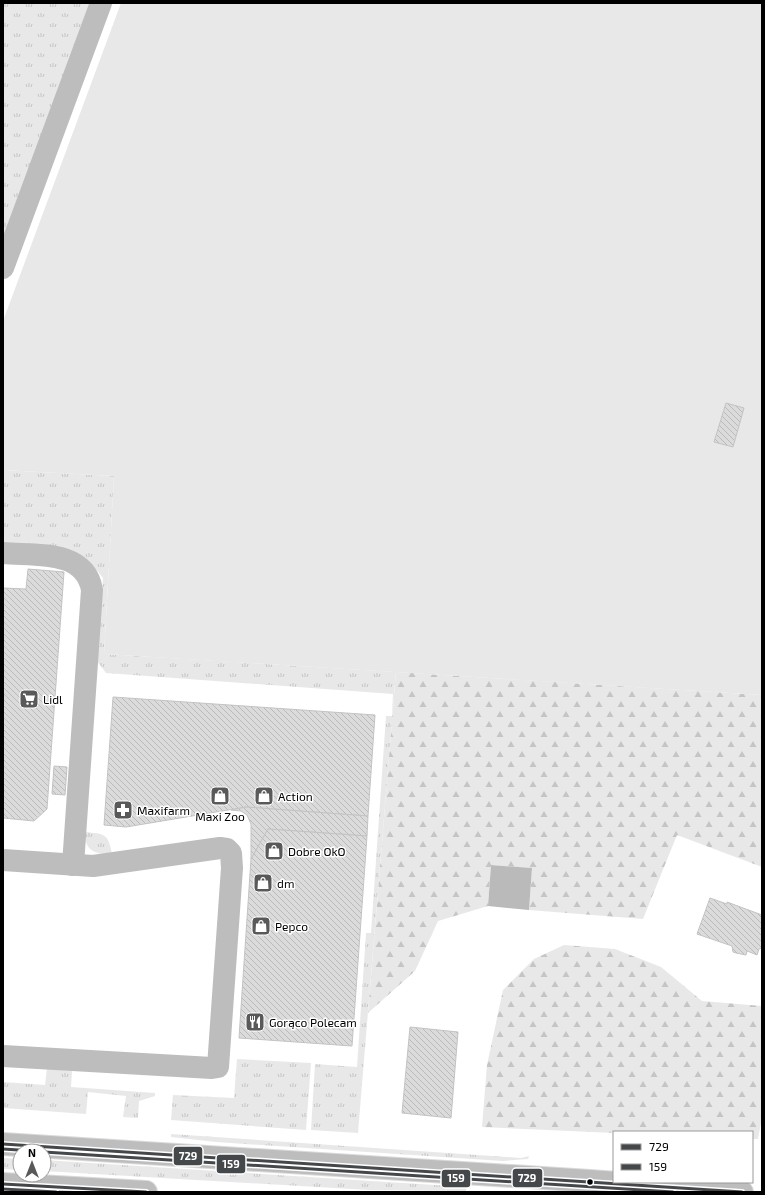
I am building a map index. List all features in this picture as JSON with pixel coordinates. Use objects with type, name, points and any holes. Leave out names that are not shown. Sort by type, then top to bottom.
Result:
[{"type":"main road","points":[[3,268],[101,3]]},
{"type":"main road","points":[[3,553],[70,560],[79,566],[90,581],[92,590],[73,865]]},
{"type":"main road","points":[[3,860],[93,866],[220,848],[227,849],[231,853],[232,868],[218,1067],[212,1068],[3,1056]]},
{"type":"main road","points":[[3,1144],[613,1182]]},
{"type":"main road","points":[[620,1183],[742,1192]]},
{"type":"main road","points":[[3,1184],[146,1192]]},
{"type":"green space","points":[[3,3],[94,3],[3,245]]},
{"type":"green space","points":[[121,3],[762,3],[762,695],[104,654],[114,476],[3,470],[3,321]]},
{"type":"green space","points":[[3,470],[114,476],[104,654],[396,672],[358,1133],[311,1130],[315,1064],[357,1067],[366,933],[371,933],[386,716],[392,716],[393,694],[106,673],[97,661],[103,578],[82,556],[59,547],[3,543]]},
{"type":"green space","points":[[396,672],[762,695],[762,867],[677,835],[643,919],[529,910],[532,868],[491,865],[488,906],[438,921],[415,971],[368,1013]]},
{"type":"green space","points":[[85,832],[101,834],[107,838],[112,854],[100,854],[92,850],[86,843]]},
{"type":"green space","points":[[564,945],[615,949],[661,967],[702,1001],[762,1006],[762,1117],[758,1139],[753,1139],[753,1131],[613,1131],[613,1133],[482,1127],[487,1065],[503,990],[534,959]]},
{"type":"green space","points":[[237,1059],[311,1063],[306,1130],[171,1120],[173,1095],[234,1098]]},
{"type":"green space","points":[[47,1068],[72,1071],[71,1087],[155,1093],[155,1096],[139,1101],[138,1118],[123,1117],[126,1096],[88,1092],[86,1114],[3,1108],[3,1082],[45,1085]]},
{"type":"green space","points":[[171,1134],[521,1158],[529,1156],[528,1159],[503,1161],[216,1142],[171,1137]]},
{"type":"green space","points":[[3,1158],[12,1159],[12,1170],[3,1169]]},
{"type":"green space","points":[[52,1161],[466,1187],[466,1191],[369,1190],[52,1171]]},
{"type":"shaded area","points":[[491,865],[532,868],[529,910],[488,906]]},
{"type":"building","points":[[726,403],[744,408],[733,447],[714,442]]},
{"type":"building","name":"Lidl","points":[[28,569],[64,572],[47,809],[34,821],[3,818],[3,588],[26,589]]},
{"type":"building","points":[[113,697],[375,715],[368,816],[246,807],[126,827],[104,825]]},
{"type":"building","points":[[54,766],[67,767],[65,795],[52,794]]},
{"type":"building","points":[[246,807],[368,816],[367,836],[268,829],[251,859],[251,824],[247,815],[241,811],[231,810]]},
{"type":"building","points":[[268,829],[367,836],[352,1046],[239,1038],[251,859]]},
{"type":"building","points":[[710,898],[727,904],[727,902],[762,915],[762,948],[759,949],[757,955],[747,951],[746,955],[733,952],[732,946],[697,934]]},
{"type":"building","points":[[410,1027],[458,1032],[451,1118],[402,1113]]},
{"type":"transit line","name":"729","points":[[3,1144],[742,1192]]},
{"type":"transit line","name":"159","points":[[3,1149],[12,1150]]},
{"type":"transit line","name":"159","points":[[52,1153],[673,1192]]},
{"type":"transit line","name":"729","points":[[3,1184],[146,1192]]},
{"type":"transit line","name":"159","points":[[3,1189],[56,1192]]},
{"type":"place","name":"Lidl","points":[[29,699]]},
{"type":"place","name":"Maxi Zoo","points":[[220,796]]},
{"type":"place","name":"Action","points":[[264,796]]},
{"type":"place","name":"Maxifarm","points":[[123,810]]},
{"type":"place","name":"Dobre OkO","points":[[274,851]]},
{"type":"place","name":"dm","points":[[263,883]]},
{"type":"place","name":"Pepco","points":[[261,926]]},
{"type":"place","name":"Gorąco Polecam","points":[[255,1022]]}]
